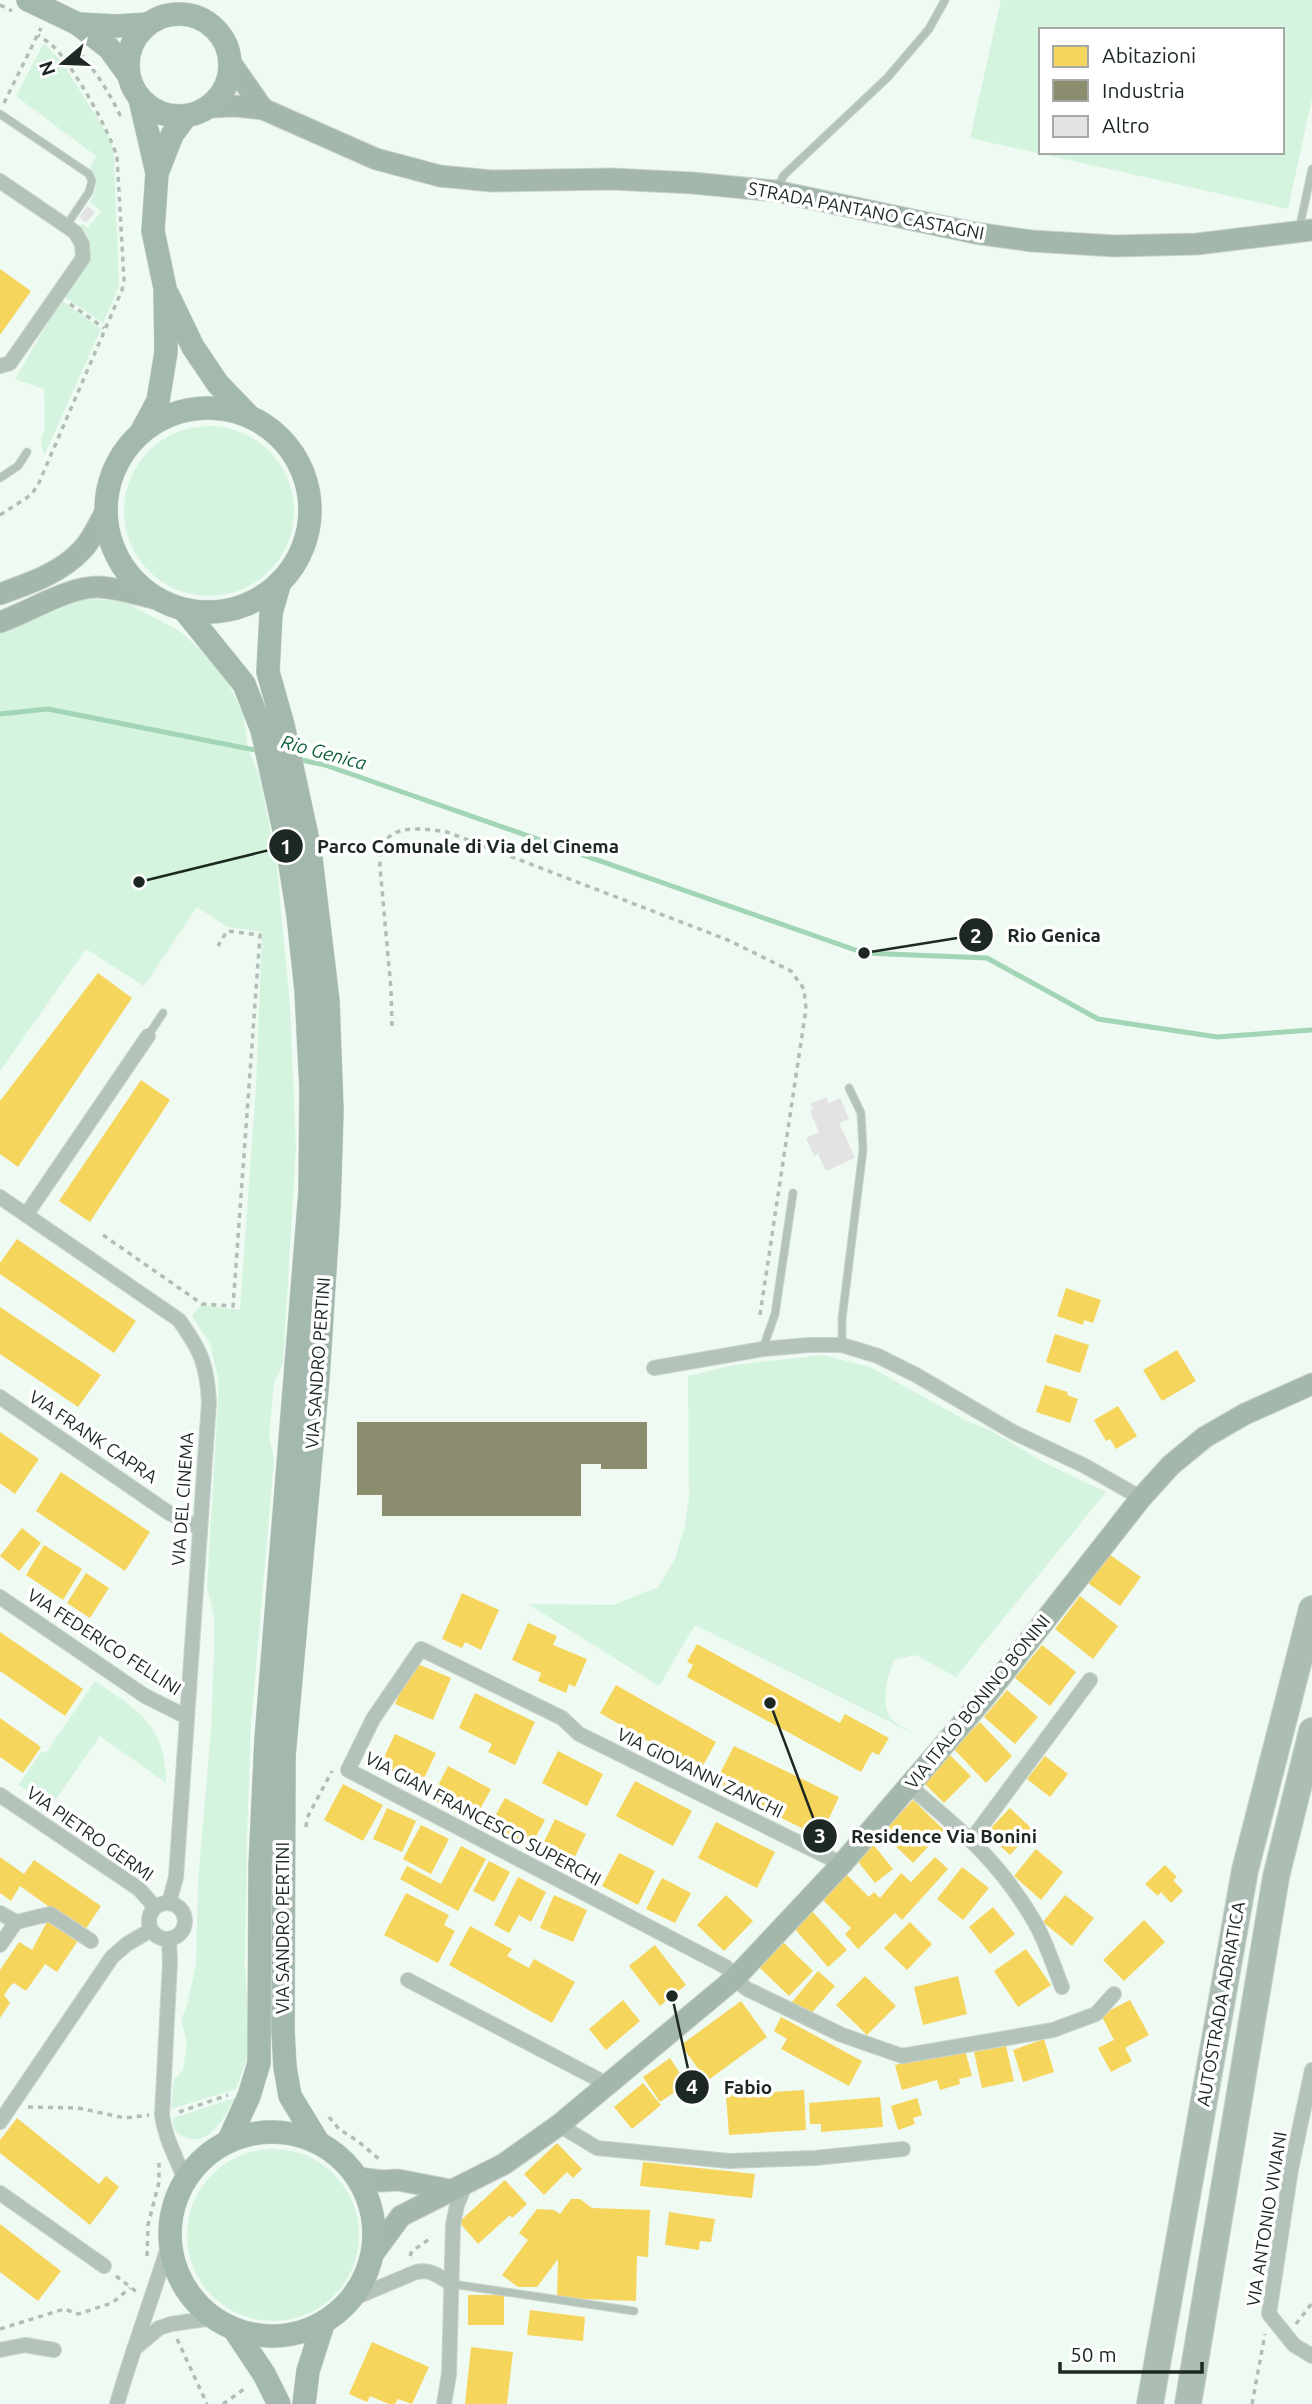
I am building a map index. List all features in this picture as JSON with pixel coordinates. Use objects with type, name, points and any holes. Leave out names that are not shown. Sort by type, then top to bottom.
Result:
[{"type":"highway","name":"AUTOSTRADA ADRIATICA","points":[[1150,2404],[1245,1870],[1312,1609]]},
{"type":"highway","name":"AUTOSTRADA ADRIATICA","points":[[1188,2404],[1276,1877],[1312,1731]]},
{"type":"main road","points":[[28,0],[78,24],[108,48],[128,74]]},
{"type":"main road","points":[[78,24],[148,24],[171,14],[183,14],[206,22],[223,39],[230,62],[228,82],[218,100],[210,107],[186,116],[173,117],[161,114],[140,99]]},
{"type":"main road","points":[[148,24],[131,46],[128,74],[140,99],[157,173],[153,231],[165,288],[166,352],[158,401],[142,432],[117,464],[109,482],[105,513],[111,546],[128,575],[153,598],[185,611],[215,614],[244,608],[270,593],[280,582],[306,545],[311,515],[308,484],[296,456],[275,433],[249,416],[218,384],[193,347],[165,288]]},
{"type":"main road","points":[[157,173],[172,135],[186,116]]},
{"type":"main road","points":[[142,432],[166,416],[193,408],[222,408],[249,416]]},
{"type":"main road","name":"VIA SANDRO PERTINI","points":[[228,2141],[249,2095],[259,2063],[260,1867],[266,1739],[310,1192],[311,1088],[306,990],[298,915],[276,788],[268,672],[271,613],[280,582]]},
{"type":"main road","name":"VIA SANDRO PERTINI","points":[[185,611],[244,684],[273,727],[299,797],[310,850],[328,1001],[332,1111],[329,1206],[318,1378],[284,1756],[285,2067],[290,2096],[318,2142]]},
{"type":"main road","points":[[257,2133],[288,2133],[318,2142],[340,2158],[358,2178],[370,2202],[374,2228],[373,2254],[365,2278],[352,2299],[323,2324],[294,2334],[264,2337],[234,2329],[214,2318],[191,2297],[176,2271],[170,2241],[173,2210],[184,2181],[203,2158],[228,2141],[257,2133]]},
{"type":"main road","points":[[304,2404],[308,2371],[323,2324]]},
{"type":"main road","points":[[234,2329],[264,2374],[279,2404]]},
{"type":"street","points":[[230,62],[263,109]]},
{"type":"street","name":"STRADA PANTANO CASTAGNI","points":[[210,107],[263,109],[376,159],[440,176],[491,181],[612,179],[775,191],[975,233],[1032,242],[1115,246],[1196,244],[1305,231]]},
{"type":"street","points":[[0,181],[75,232],[82,244],[83,258],[10,363],[0,366]]},
{"type":"street","points":[[0,594],[30,583],[64,565],[83,549],[105,513]]},
{"type":"street","points":[[0,622],[28,612],[66,593],[97,587],[153,598]]},
{"type":"street","points":[[26,1215],[148,1036]]},
{"type":"street","name":"VIA DEL CINEMA","points":[[0,1197],[179,1320],[198,1348],[208,1375],[209,1402],[176,1877],[162,1905],[149,1918],[151,1930]]},
{"type":"street","points":[[654,1368],[763,1349],[842,1345],[878,1356],[916,1375],[1013,1432],[1085,1465],[1141,1498]]},
{"type":"street","name":"VIA ITALO BONINO BONINI","points":[[373,2254],[401,2216],[503,2164],[559,2125],[734,1979],[842,1864],[985,1697],[1141,1498],[1171,1465],[1205,1437],[1245,1414],[1312,1384]]},
{"type":"street","name":"VIA FRANK CAPRA","points":[[0,1397],[169,1513],[200,1528]]},
{"type":"street","name":"VIA FEDERICO FELLINI","points":[[0,1597],[145,1696],[187,1717]]},
{"type":"street","name":"VIA GIAN FRANCESCO SUPERCHI","points":[[579,1734],[562,1718],[421,1649],[373,1719],[348,1770],[726,1968],[734,1979],[747,1989],[842,2035],[902,2056],[1053,2029],[1096,2014],[1114,1994]]},
{"type":"street","points":[[972,1839],[1090,1680]]},
{"type":"street","name":"VIA GIOVANNI ZANCHI","points":[[579,1734],[842,1864]]},
{"type":"street","points":[[909,1786],[972,1839],[1002,1872],[1035,1923],[1062,1987]]},
{"type":"street","name":"VIA PIETRO GERMI","points":[[0,1795],[162,1905]]},
{"type":"street","points":[[0,2122],[112,1957],[127,1944],[151,1930],[158,1937],[169,1940],[180,1934],[185,1924],[180,1908],[162,1905]]},
{"type":"street","points":[[0,1913],[16,1922]]},
{"type":"street","points":[[0,1945],[16,1922],[50,1914],[91,1941]]},
{"type":"street","points":[[169,1940],[162,2115],[165,2135],[178,2160],[184,2181]]},
{"type":"street","points":[[408,1979],[609,2085]]},
{"type":"street","name":"VIA ANTONIO VIVIANI","points":[[1312,2070],[1291,2169],[1269,2314],[1294,2345],[1312,2356]]},
{"type":"street","points":[[559,2125],[597,2148],[729,2161],[815,2158],[903,2149]]},
{"type":"street","points":[[358,2178],[458,2186],[453,2225],[449,2374],[444,2404]]},
{"type":"street","points":[[0,2193],[104,2266]]},
{"type":"street","points":[[117,2404],[170,2241]]},
{"type":"street","points":[[352,2299],[425,2270],[451,2284]]},
{"type":"street","points":[[133,2350],[159,2328],[171,2323],[214,2318]]},
{"type":"street","points":[[0,2350],[25,2345],[54,2350]]},
{"type":"lane","points":[[775,191],[783,175],[887,78],[929,29],[945,0]]},
{"type":"lane","points":[[0,112],[89,174],[92,181],[89,192],[66,226]]},
{"type":"lane","points":[[1305,231],[1312,169]]},
{"type":"lane","points":[[0,478],[18,466],[27,452]]},
{"type":"lane","points":[[148,1036],[163,1013]]},
{"type":"lane","points":[[842,1345],[842,1320],[863,1150],[861,1113],[849,1088]]},
{"type":"lane","points":[[763,1349],[775,1314],[793,1194]]},
{"type":"lane","points":[[451,2284],[634,2311]]},
{"type":"path","points":[[0,112],[43,26]]},
{"type":"path","points":[[77,50],[93,68],[124,122]]},
{"type":"path","points":[[57,295],[105,328]]},
{"type":"path","points":[[392,1026],[380,867],[381,849],[393,833],[414,828],[447,832],[728,940],[791,971],[804,989],[806,1009],[760,1313],[763,1349]]},
{"type":"path","points":[[103,1235],[202,1304],[233,1306],[260,935],[227,931],[218,946]]},
{"type":"path","points":[[306,1832],[307,1818],[332,1771],[348,1770]]},
{"type":"path","points":[[172,2115],[236,2092]]},
{"type":"path","points":[[12,2105],[78,2108],[125,2118],[149,2115],[150,2126]]},
{"type":"path","points":[[323,2109],[339,2129],[382,2161]]},
{"type":"path","points":[[147,2263],[149,2225],[159,2182],[159,2162]]},
{"type":"path","points":[[408,2259],[412,2251],[431,2238]]},
{"type":"path","points":[[104,2266],[142,2295],[144,2284]]},
{"type":"path","points":[[0,2329],[64,2309],[78,2314],[111,2303],[130,2288]]},
{"type":"path","points":[[1286,2334],[1312,2304]]},
{"type":"path","points":[[1252,2404],[1269,2314]]},
{"type":"path","points":[[177,2339],[207,2404]]},
{"type":"path","points":[[223,2404],[251,2384]]},
{"type":"green space","points":[[1001,0],[1312,0],[1312,99],[1288,209],[1042,154],[1284,154],[1284,28],[1039,28],[1039,153],[970,138]]},
{"type":"green space","points":[[44,43],[62,62],[110,139],[114,156],[119,286],[103,323],[62,295],[88,258],[78,229],[82,224],[88,228],[101,211],[90,202],[96,185],[90,168],[96,156],[16,96]]},
{"type":"green space","points":[[61,300],[101,329],[44,456],[41,441],[45,427],[44,389],[15,379]]},
{"type":"green space","points":[[209,426],[242,432],[269,451],[288,478],[294,511],[288,544],[269,571],[242,590],[209,596],[176,590],[149,571],[130,544],[124,511],[130,478],[149,451],[176,432]]},
{"type":"green space","points":[[91,599],[123,601],[181,632],[206,655],[228,683],[243,714],[248,749],[259,775],[276,857],[290,1006],[296,1147],[283,1364],[274,1383],[269,1435],[274,1459],[251,1725],[245,1965],[250,2051],[236,2089],[171,2109],[174,2079],[183,2070],[187,2043],[181,2020],[196,1965],[198,1881],[211,1731],[214,1647],[214,1616],[207,1588],[219,1382],[210,1344],[192,1316],[201,1305],[240,1310],[256,1087],[262,932],[227,927],[197,907],[144,986],[86,949],[0,1071],[0,633],[76,602]]},
{"type":"green space","points":[[823,1355],[870,1367],[967,1421],[990,1430],[1045,1463],[1106,1492],[956,1677],[916,1655],[894,1660],[886,1688],[887,1711],[894,1721],[914,1734],[695,1625],[659,1686],[528,1604],[613,1605],[658,1587],[675,1559],[685,1525],[689,1497],[688,1376],[733,1365]]},
{"type":"green space","points":[[95,1681],[137,1711],[155,1733],[165,1763],[166,1783],[100,1736],[51,1806],[18,1785],[42,1751],[46,1753]]},
{"type":"green space","points":[[235,2098],[221,2122],[208,2135],[192,2139],[182,2136],[174,2128],[173,2118]]},
{"type":"green space","points":[[273,2149],[306,2156],[334,2174],[352,2202],[359,2235],[352,2268],[334,2296],[306,2314],[273,2321],[240,2314],[212,2296],[194,2268],[187,2235],[194,2202],[212,2174],[240,2156]]},
{"type":"building: Abitazioni","points":[[0,269],[31,291],[0,335]]},
{"type":"building: Abitazioni","points":[[98,973],[132,998],[18,1167],[0,1154],[0,1101]]},
{"type":"building: Abitazioni","points":[[141,1080],[170,1100],[90,1222],[59,1201]]},
{"type":"building: Abitazioni","points":[[17,1239],[136,1321],[114,1353],[0,1274],[0,1263]]},
{"type":"building: Abitazioni","points":[[1066,1288],[1101,1300],[1093,1323],[1084,1320],[1083,1325],[1057,1316]]},
{"type":"building: Abitazioni","points":[[0,1307],[101,1375],[78,1407],[0,1354]]},
{"type":"building: Abitazioni","points":[[1055,1334],[1089,1345],[1080,1373],[1046,1362]]},
{"type":"building: Abitazioni","points":[[1177,1350],[1196,1381],[1162,1401],[1143,1370]]},
{"type":"building: Abitazioni","points":[[1045,1385],[1068,1392],[1067,1395],[1078,1399],[1070,1423],[1036,1412]]},
{"type":"building: Abitazioni","points":[[1118,1406],[1137,1436],[1116,1449],[1110,1439],[1106,1441],[1094,1420]]},
{"type":"building: Abitazioni","points":[[0,1432],[39,1459],[15,1494],[0,1483]]},
{"type":"building: Abitazioni","points":[[61,1472],[150,1532],[125,1571],[36,1511]]},
{"type":"building: Abitazioni","points":[[22,1528],[41,1543],[19,1571],[0,1556]]},
{"type":"building: Abitazioni","points":[[44,1545],[82,1569],[63,1600],[26,1575]]},
{"type":"building: Abitazioni","points":[[1109,1554],[1141,1577],[1120,1606],[1088,1583]]},
{"type":"building: Abitazioni","points":[[86,1573],[109,1588],[90,1618],[67,1603]]},
{"type":"building: Abitazioni","points":[[462,1593],[499,1610],[481,1650],[465,1642],[462,1648],[442,1639]]},
{"type":"building: Abitazioni","points":[[1080,1596],[1118,1626],[1093,1659],[1055,1629]]},
{"type":"building: Abitazioni","points":[[528,1623],[557,1636],[553,1645],[587,1659],[575,1687],[569,1684],[566,1693],[538,1681],[541,1673],[512,1660]]},
{"type":"building: Abitazioni","points":[[0,1632],[83,1689],[65,1716],[0,1671]]},
{"type":"building: Abitazioni","points":[[697,1644],[840,1723],[845,1714],[889,1738],[879,1755],[872,1752],[861,1772],[687,1677],[693,1665],[687,1662]]},
{"type":"building: Abitazioni","points":[[1042,1645],[1076,1672],[1050,1706],[1015,1678]]},
{"type":"building: Abitazioni","points":[[413,1662],[451,1678],[433,1720],[395,1704]]},
{"type":"building: Abitazioni","points":[[616,1685],[716,1742],[700,1771],[600,1713]]},
{"type":"building: Abitazioni","points":[[1007,1690],[1038,1717],[1015,1744],[984,1717]]},
{"type":"building: Abitazioni","points":[[475,1693],[535,1722],[515,1765],[488,1752],[492,1744],[459,1728]]},
{"type":"building: Abitazioni","points":[[0,1718],[41,1747],[23,1773],[0,1757]]},
{"type":"building: Abitazioni","points":[[980,1722],[1012,1756],[986,1783],[953,1748]]},
{"type":"building: Abitazioni","points":[[395,1734],[436,1753],[419,1789],[378,1770]]},
{"type":"building: Abitazioni","points":[[734,1746],[839,1797],[820,1837],[714,1785]]},
{"type":"building: Abitazioni","points":[[558,1751],[603,1774],[587,1806],[542,1783]]},
{"type":"building: Abitazioni","points":[[949,1754],[971,1776],[944,1803],[921,1780]]},
{"type":"building: Abitazioni","points":[[1045,1756],[1068,1774],[1050,1797],[1027,1779]]},
{"type":"building: Abitazioni","points":[[448,1766],[491,1789],[473,1822],[431,1799]]},
{"type":"building: Abitazioni","points":[[635,1781],[692,1811],[673,1846],[616,1816]]},
{"type":"building: Abitazioni","points":[[343,1784],[383,1805],[363,1841],[324,1820]]},
{"type":"building: Abitazioni","points":[[505,1798],[545,1820],[529,1849],[489,1827]]},
{"type":"building: Abitazioni","points":[[913,1800],[944,1830],[913,1863],[879,1830],[897,1811],[900,1814]]},
{"type":"building: Abitazioni","points":[[387,1808],[416,1821],[402,1852],[373,1839]]},
{"type":"building: Abitazioni","points":[[1010,1808],[1033,1830],[1010,1855],[986,1833]]},
{"type":"building: Abitazioni","points":[[555,1819],[586,1834],[569,1869],[538,1854]]},
{"type":"building: Abitazioni","points":[[716,1822],[775,1852],[757,1888],[698,1858]]},
{"type":"building: Abitazioni","points":[[421,1825],[449,1839],[431,1874],[403,1859]]},
{"type":"building: Abitazioni","points":[[872,1843],[893,1869],[875,1883],[855,1858]]},
{"type":"building: Abitazioni","points":[[461,1846],[486,1859],[458,1911],[400,1879],[407,1866],[441,1884]]},
{"type":"building: Abitazioni","points":[[1036,1849],[1063,1872],[1041,1900],[1014,1876]]},
{"type":"building: Abitazioni","points":[[619,1853],[655,1871],[638,1905],[602,1886]]},
{"type":"building: Abitazioni","points":[[0,1857],[24,1874],[34,1860],[101,1906],[57,1972],[45,1964],[26,1991],[14,1983],[11,1985],[4,1995],[10,2003],[0,2018],[0,1970],[19,1942],[32,1950],[48,1920],[42,1917],[48,1906],[20,1886],[11,1901],[0,1893]]},
{"type":"building: Abitazioni","points":[[935,1857],[948,1869],[902,1920],[895,1913],[858,1949],[845,1934],[851,1928],[821,1898],[846,1874],[869,1897],[874,1892],[880,1898],[901,1873],[911,1882]]},
{"type":"building: Abitazioni","points":[[489,1861],[510,1872],[494,1902],[473,1891]]},
{"type":"building: Abitazioni","points":[[1165,1865],[1177,1877],[1173,1880],[1183,1891],[1171,1903],[1161,1892],[1158,1896],[1145,1884]]},
{"type":"building: Abitazioni","points":[[962,1867],[989,1888],[963,1920],[937,1899]]},
{"type":"building: Abitazioni","points":[[518,1877],[546,1892],[531,1922],[519,1915],[509,1933],[494,1925]]},
{"type":"building: Abitazioni","points":[[662,1878],[691,1893],[675,1923],[646,1909]]},
{"type":"building: Abitazioni","points":[[406,1893],[449,1915],[444,1925],[455,1931],[438,1963],[384,1935]]},
{"type":"building: Abitazioni","points":[[554,1895],[587,1910],[573,1942],[540,1928]]},
{"type":"building: Abitazioni","points":[[726,1895],[753,1921],[724,1951],[697,1925]]},
{"type":"building: Abitazioni","points":[[1065,1895],[1094,1918],[1072,1946],[1043,1922]]},
{"type":"building: Abitazioni","points":[[993,1907],[1015,1934],[990,1954],[969,1927]]},
{"type":"building: Abitazioni","points":[[812,1911],[847,1950],[828,1967],[794,1928]]},
{"type":"building: Abitazioni","points":[[1144,1920],[1165,1942],[1124,1981],[1103,1960]]},
{"type":"building: Abitazioni","points":[[910,1922],[932,1944],[907,1970],[884,1948]]},
{"type":"building: Abitazioni","points":[[470,1926],[512,1949],[507,1956],[529,1968],[534,1959],[575,1982],[552,2023],[449,1965]]},
{"type":"building: Abitazioni","points":[[783,1942],[813,1971],[789,1996],[759,1967]]},
{"type":"building: Abitazioni","points":[[655,1945],[686,1985],[660,2006],[629,1966]]},
{"type":"building: Abitazioni","points":[[1026,1949],[1051,1985],[1018,2007],[994,1971]]},
{"type":"building: Abitazioni","points":[[818,1971],[835,1986],[809,2016],[792,2002]]},
{"type":"building: Abitazioni","points":[[865,1976],[896,2006],[867,2035],[836,2005]]},
{"type":"building: Abitazioni","points":[[958,1976],[967,2014],[923,2025],[914,1987]]},
{"type":"building: Abitazioni","points":[[623,2000],[640,2021],[606,2050],[589,2029]]},
{"type":"building: Abitazioni","points":[[1130,2000],[1149,2035],[1125,2048],[1132,2061],[1111,2072],[1098,2048],[1114,2040],[1101,2015]]},
{"type":"building: Abitazioni","points":[[741,2001],[767,2037],[707,2081],[681,2045]]},
{"type":"building: Abitazioni","points":[[781,2017],[862,2061],[849,2086],[781,2049],[787,2039],[774,2031]]},
{"type":"building: Abitazioni","points":[[1044,2039],[1054,2072],[1023,2082],[1013,2050]]},
{"type":"building: Abitazioni","points":[[964,2046],[972,2076],[959,2079],[960,2084],[940,2090],[937,2080],[902,2090],[895,2065]]},
{"type":"building: Abitazioni","points":[[1006,2046],[1014,2081],[982,2088],[974,2052]]},
{"type":"building: Abitazioni","points":[[670,2058],[687,2084],[660,2102],[643,2077]]},
{"type":"building: Abitazioni","points":[[643,2083],[661,2105],[632,2129],[614,2107]]},
{"type":"building: Abitazioni","points":[[804,2090],[806,2130],[729,2135],[726,2095]]},
{"type":"building: Abitazioni","points":[[880,2097],[883,2127],[821,2132],[821,2124],[810,2124],[809,2103]]},
{"type":"building: Abitazioni","points":[[917,2098],[922,2115],[913,2118],[915,2124],[898,2130],[891,2106]]},
{"type":"building: Abitazioni","points":[[17,2118],[99,2184],[106,2176],[119,2187],[90,2225],[0,2153],[0,2140]]},
{"type":"building: Abitazioni","points":[[557,2143],[582,2169],[573,2178],[567,2172],[544,2195],[524,2174]]},
{"type":"building: Abitazioni","points":[[643,2162],[755,2174],[752,2198],[640,2186]]},
{"type":"building: Abitazioni","points":[[505,2180],[527,2204],[512,2218],[510,2215],[478,2244],[459,2222]]},
{"type":"building: Abitazioni","points":[[571,2199],[580,2199],[592,2208],[650,2210],[648,2257],[637,2256],[636,2301],[557,2298],[558,2259],[537,2287],[518,2287],[502,2275],[528,2240],[519,2233],[537,2209],[554,2210],[560,2214]]},
{"type":"building: Abitazioni","points":[[669,2212],[715,2219],[711,2242],[700,2241],[699,2250],[665,2245]]},
{"type":"building: Abitazioni","points":[[0,2224],[61,2271],[38,2301],[0,2272]]},
{"type":"building: Abitazioni","points":[[468,2295],[504,2295],[504,2325],[468,2325]]},
{"type":"building: Abitazioni","points":[[530,2310],[585,2317],[583,2341],[527,2335]]},
{"type":"building: Abitazioni","points":[[372,2342],[429,2367],[412,2404],[398,2399],[395,2404],[389,2404],[370,2396],[367,2402],[349,2394]]},
{"type":"building: Abitazioni","points":[[471,2347],[513,2352],[507,2404],[465,2404]]},
{"type":"building: Industria","points":[[357,1422],[647,1422],[647,1469],[601,1469],[601,1464],[581,1464],[581,1516],[382,1516],[382,1495],[357,1495]]},
{"type":"building: Altro","points":[[87,206],[95,212],[86,223],[79,217]]},
{"type":"building: Altro","points":[[826,1097],[829,1103],[840,1098],[849,1119],[839,1123],[855,1158],[826,1171],[818,1154],[814,1156],[806,1138],[819,1132],[810,1111],[813,1110],[810,1104]]},
{"type":"waterway","name":"Rio Genica","points":[[0,714],[48,709],[260,751]]},
{"type":"waterway","name":"Rio Genica","points":[[297,759],[325,765],[864,953],[987,958],[1098,1019],[1217,1037],[1312,1030]]},
{"type":"place","name":"Parco Comunale di Via del Cinema","points":[[139,882]]},
{"type":"place","name":"Rio Genica","points":[[864,953]]},
{"type":"place","name":"Residence Via Bonini","points":[[770,1703]]},
{"type":"place","name":"Fabio","points":[[672,1996]]}]
